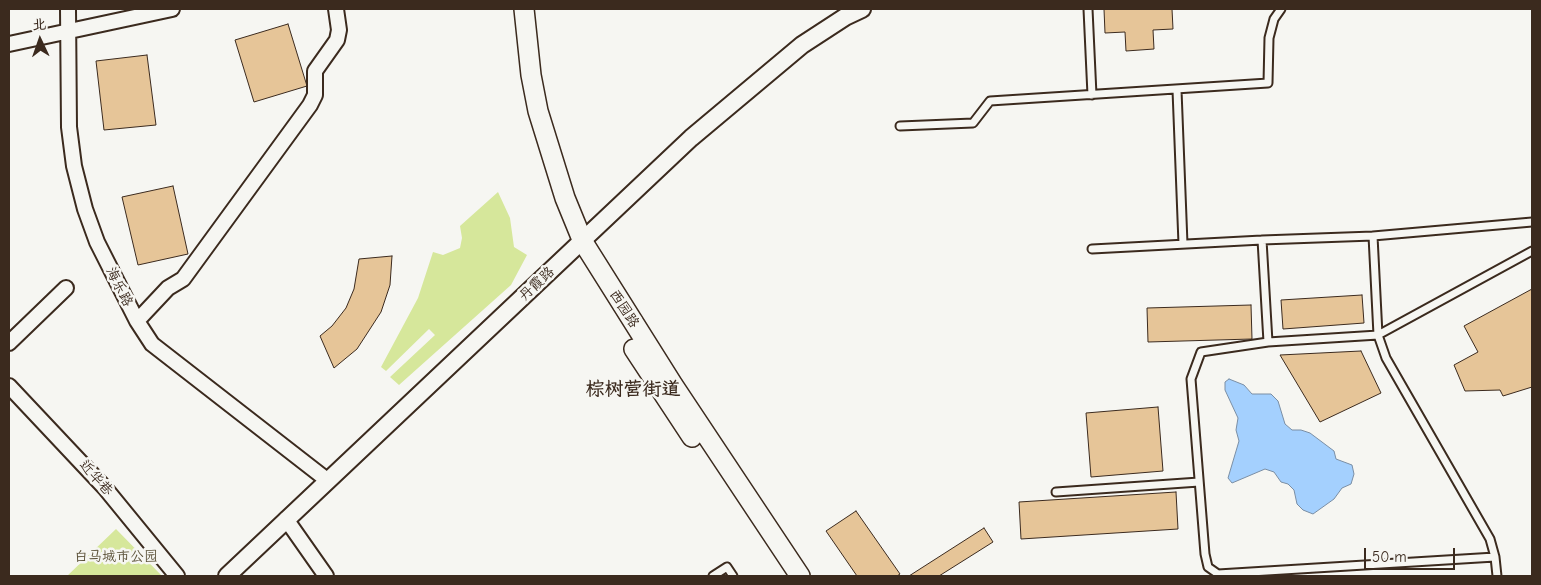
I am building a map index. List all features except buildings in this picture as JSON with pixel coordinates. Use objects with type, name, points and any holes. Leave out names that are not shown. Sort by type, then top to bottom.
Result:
[{"type":"main road","name":"西园路","points":[[512,9],[519,77],[526,114],[554,202],[659,388],[786,576]]},
{"type":"main road","name":"西园路","points":[[524,9],[531,75],[538,111],[566,198],[578,246],[673,384],[800,576]]},
{"type":"street","name":"海乐路","points":[[68,9],[69,127],[74,166],[85,209],[97,242],[137,321],[152,344],[327,480]]},
{"type":"street","points":[[9,44],[172,9]]},
{"type":"street","points":[[137,321],[168,288],[184,279],[310,105],[315,95],[315,71],[337,40],[339,30],[336,9]]},
{"type":"street","name":"丹霞路","points":[[226,576],[691,138],[765,74],[802,45],[845,16],[862,9]]},
{"type":"street","points":[[9,343],[66,288]]},
{"type":"street","name":"近华巷","points":[[9,386],[106,488],[176,576]]},
{"type":"street","points":[[286,519],[326,576]]},
{"type":"lane","points":[[1088,9],[1092,95]]},
{"type":"lane","points":[[900,126],[974,123],[990,101],[1268,83],[1269,38],[1274,19],[1281,9]]},
{"type":"lane","points":[[1177,90],[1183,244]]},
{"type":"lane","points":[[1092,249],[1373,236],[1532,222]]},
{"type":"lane","points":[[1373,236],[1378,336],[1386,358],[1490,540],[1496,557],[1497,576]]},
{"type":"lane","points":[[1262,240],[1268,342]]},
{"type":"lane","points":[[1496,557],[1218,574],[1208,567],[1205,554],[1191,379],[1202,352],[1268,342],[1378,336],[1532,250]]},
{"type":"lane","points":[[1056,492],[1199,482]]},
{"type":"lane","points":[[713,576],[726,567],[734,576]]},
{"type":"green space","points":[[498,192],[510,218],[514,247],[527,255],[511,285],[399,385],[390,377],[435,335],[429,329],[386,371],[381,367],[418,298],[433,252],[443,255],[460,248],[462,238],[460,226]]},
{"type":"green space","name":"白马城市公园","points":[[116,529],[162,576],[67,576]]},
{"type":"water","points":[[1229,379],[1244,385],[1252,394],[1271,394],[1278,401],[1285,424],[1292,430],[1310,433],[1334,451],[1336,459],[1352,465],[1354,474],[1351,484],[1342,488],[1334,499],[1313,514],[1303,510],[1297,504],[1294,490],[1288,484],[1281,482],[1274,472],[1265,469],[1232,483],[1228,478],[1239,441],[1236,430],[1238,418],[1225,390],[1225,382]]},
{"type":"district","name":"棕树营街道","points":[[633,390]]}]
